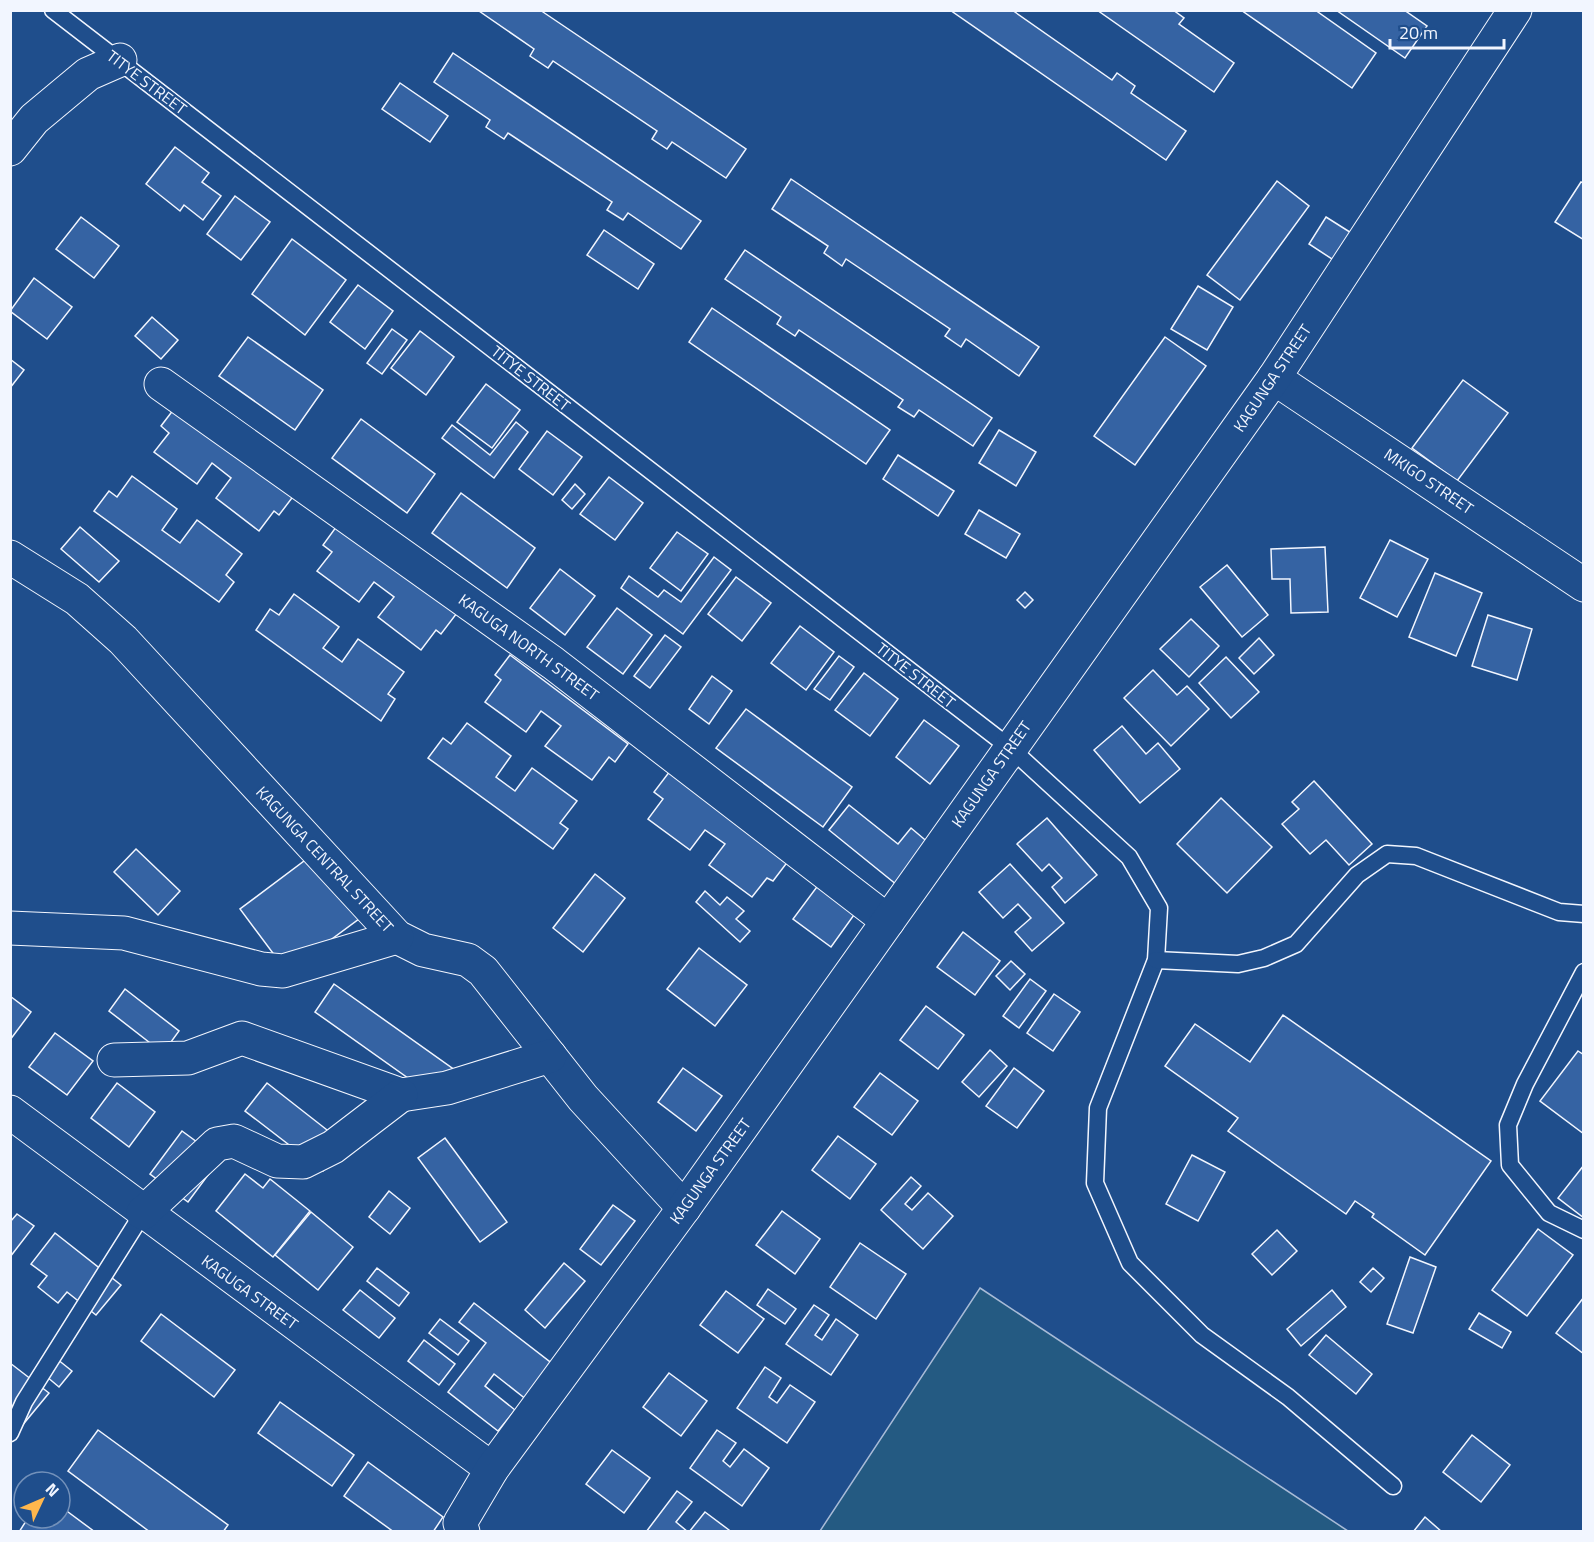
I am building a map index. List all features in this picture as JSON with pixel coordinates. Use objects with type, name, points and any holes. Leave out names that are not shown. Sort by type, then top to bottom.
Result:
[{"type":"street","name":"KAGUNGA STREET","points":[[459,1529],[492,1469],[684,1208],[1009,747],[1274,378],[1515,10]]},
{"type":"street","points":[[10,149],[34,119],[88,74],[120,60]]},
{"type":"street","name":"MKIGO STREET","points":[[1274,378],[1584,585]]},
{"type":"street","name":"KAGUGA NORTH STREET","points":[[161,384],[553,663],[888,921]]},
{"type":"street","name":"KAGUNGA CENTRAL STREET","points":[[10,558],[77,599],[123,640],[397,937],[423,950],[468,960],[483,971],[583,1098],[684,1208]]},
{"type":"street","points":[[10,928],[124,933],[261,969],[283,971],[397,937]]},
{"type":"street","points":[[114,1060],[188,1058],[242,1038],[401,1095],[447,1088],[550,1056]]},
{"type":"street","points":[[143,1213],[217,1144],[234,1141],[277,1161],[303,1162],[333,1147],[401,1095]]},
{"type":"street","name":"KAGUGA STREET","points":[[10,1112],[143,1213],[492,1469]]},
{"type":"lane","name":"TITYE STREET","points":[[53,10],[1009,747],[1130,857],[1159,908],[1156,960],[1098,1108],[1095,1183],[1130,1263],[1202,1335],[1288,1397],[1393,1486]]},
{"type":"lane","points":[[1156,960],[1238,964],[1264,958],[1296,944],[1357,875],[1386,854],[1416,855],[1559,912],[1584,914]]},
{"type":"lane","points":[[1584,972],[1525,1084],[1508,1125],[1510,1166],[1549,1213],[1584,1230]]},
{"type":"lane","points":[[10,1433],[24,1402],[143,1213]]},
{"type":"shaded area","points":[[980,1288],[1348,1531],[820,1531]]},
{"type":"building","points":[[540,10],[746,149],[726,178],[672,142],[667,149],[652,139],[657,131],[553,61],[548,68],[530,56],[534,49],[479,11]]},
{"type":"building","points":[[950,10],[1012,10],[1112,80],[1117,73],[1135,86],[1131,93],[1186,131],[1166,160]]},
{"type":"building","points":[[1097,10],[1173,10],[1184,18],[1179,24],[1234,63],[1214,92]]},
{"type":"building","points":[[1241,10],[1315,10],[1376,53],[1352,88]]},
{"type":"building","points":[[1336,10],[1404,10],[1427,26],[1405,58]]},
{"type":"building","points":[[453,53],[701,221],[681,249],[628,213],[623,220],[607,210],[612,202],[508,133],[504,139],[486,127],[490,120],[434,82]]},
{"type":"building","points":[[400,83],[448,116],[430,142],[382,109]]},
{"type":"building","points":[[175,147],[209,173],[202,182],[221,196],[203,220],[184,205],[180,211],[146,184]]},
{"type":"building","points":[[791,179],[1039,347],[1019,376],[966,339],[961,347],[945,336],[950,329],[846,259],[842,266],[824,253],[828,246],[772,209]]},
{"type":"building","points":[[1277,181],[1309,206],[1240,300],[1207,275]]},
{"type":"building","points":[[1581,182],[1584,183],[1584,240],[1555,222]]},
{"type":"building","points":[[235,196],[270,222],[241,260],[207,234]]},
{"type":"building","points":[[81,217],[119,246],[94,278],[56,249]]},
{"type":"building","points":[[1326,217],[1372,246],[1355,274],[1309,244]]},
{"type":"building","points":[[604,230],[654,264],[638,289],[587,255]]},
{"type":"building","points":[[292,239],[346,280],[305,335],[252,294]]},
{"type":"building","points":[[745,250],[992,418],[973,446],[919,410],[914,417],[898,407],[903,400],[799,330],[795,336],[777,324],[781,317],[725,279]]},
{"type":"building","points":[[34,278],[72,307],[47,339],[10,311]]},
{"type":"building","points":[[358,285],[393,311],[365,349],[330,322]]},
{"type":"building","points":[[1198,286],[1233,307],[1207,350],[1171,329]]},
{"type":"building","points":[[712,308],[890,430],[866,464],[689,342]]},
{"type":"building","points":[[152,317],[178,340],[161,359],[135,336]]},
{"type":"building","points":[[392,329],[407,340],[382,374],[367,363]]},
{"type":"building","points":[[420,331],[454,357],[426,395],[391,368]]},
{"type":"building","points":[[248,337],[323,390],[295,430],[219,376]]},
{"type":"building","points":[[1165,337],[1206,366],[1135,465],[1094,436]]},
{"type":"building","points":[[10,359],[24,370],[10,388]]},
{"type":"building","points":[[1463,380],[1508,413],[1457,481],[1412,448]]},
{"type":"building","points":[[486,384],[520,410],[492,448],[457,422]]},
{"type":"building","points":[[177,405],[295,494],[279,515],[274,511],[259,531],[216,498],[231,478],[212,463],[197,484],[154,452],[169,433],[161,426]]},
{"type":"building","points":[[361,419],[435,474],[407,513],[332,458]]},
{"type":"building","points":[[516,422],[528,432],[494,478],[442,438],[452,425],[490,455]]},
{"type":"building","points":[[999,430],[1036,452],[1016,486],[979,463]]},
{"type":"building","points":[[547,431],[582,457],[553,495],[519,469]]},
{"type":"building","points":[[898,455],[954,491],[938,516],[883,479]]},
{"type":"building","points":[[132,476],[177,509],[162,530],[180,543],[197,520],[242,554],[226,575],[234,582],[219,602],[94,511],[109,491],[117,497]]},
{"type":"building","points":[[609,477],[643,503],[615,540],[580,514]]},
{"type":"building","points":[[575,484],[585,494],[572,509],[562,500]]},
{"type":"building","points":[[461,493],[535,548],[507,588],[432,533]]},
{"type":"building","points":[[979,510],[1020,534],[1006,558],[965,534]]},
{"type":"building","points":[[339,523],[457,613],[441,634],[436,630],[421,650],[378,617],[394,597],[374,582],[359,602],[317,571],[332,552],[323,545]]},
{"type":"building","points":[[80,527],[119,561],[99,582],[61,549]]},
{"type":"building","points":[[677,532],[708,554],[681,591],[650,568]]},
{"type":"building","points":[[1390,540],[1428,559],[1397,617],[1360,598]]},
{"type":"building","points":[[1325,547],[1328,612],[1291,613],[1290,579],[1272,579],[1271,549]]},
{"type":"building","points":[[714,557],[731,570],[683,634],[621,588],[629,576],[658,597],[664,590],[681,602]]},
{"type":"building","points":[[1227,565],[1268,615],[1242,637],[1200,587]]},
{"type":"building","points":[[560,569],[595,596],[565,635],[530,608]]},
{"type":"building","points":[[1435,573],[1482,593],[1456,656],[1409,637]]},
{"type":"building","points":[[736,577],[771,603],[742,641],[708,614]]},
{"type":"building","points":[[1025,592],[1033,600],[1025,608],[1017,600]]},
{"type":"building","points":[[294,594],[339,627],[323,648],[342,662],[358,639],[404,672],[388,694],[395,699],[381,721],[256,630],[270,609],[279,615]]},
{"type":"building","points":[[617,608],[652,635],[623,674],[587,647]]},
{"type":"building","points":[[1488,615],[1532,629],[1517,680],[1472,666]]},
{"type":"building","points":[[1191,619],[1219,646],[1189,677],[1160,649]]},
{"type":"building","points":[[800,626],[834,652],[806,690],[771,663]]},
{"type":"building","points":[[665,635],[681,647],[650,688],[634,676]]},
{"type":"building","points":[[1259,638],[1274,655],[1254,674],[1239,658]]},
{"type":"building","points":[[510,655],[628,744],[615,762],[609,757],[592,780],[545,746],[561,726],[541,711],[526,732],[485,702],[501,680],[495,675]]},
{"type":"building","points":[[839,656],[854,667],[830,700],[814,689]]},
{"type":"building","points":[[1226,657],[1259,692],[1231,718],[1199,683]]},
{"type":"building","points":[[1153,670],[1177,695],[1187,686],[1209,709],[1171,746],[1124,698]]},
{"type":"building","points":[[864,673],[898,699],[870,736],[835,710]]},
{"type":"building","points":[[712,676],[732,691],[709,724],[689,709]]},
{"type":"building","points":[[746,709],[852,787],[823,827],[716,748]]},
{"type":"building","points":[[924,720],[959,746],[930,784],[896,757]]},
{"type":"building","points":[[467,723],[511,756],[496,777],[515,791],[532,768],[577,801],[560,823],[568,829],[553,849],[428,758],[443,738],[451,744]]},
{"type":"building","points":[[1122,726],[1146,754],[1158,743],[1180,769],[1140,803],[1094,750]]},
{"type":"building","points":[[670,771],[789,860],[773,881],[767,878],[752,897],[709,865],[725,844],[705,830],[690,850],[648,819],[663,799],[654,792]]},
{"type":"building","points":[[1314,781],[1372,844],[1349,865],[1326,840],[1310,854],[1282,824],[1299,809],[1292,802]]},
{"type":"building","points":[[1221,798],[1272,847],[1227,893],[1177,844]]},
{"type":"building","points":[[849,805],[898,844],[911,828],[930,844],[897,885],[829,830]]},
{"type":"building","points":[[1047,818],[1097,875],[1065,903],[1052,887],[1062,878],[1049,864],[1042,871],[1017,844]]},
{"type":"building","points":[[136,849],[180,891],[158,915],[114,872]]},
{"type":"building","points":[[320,849],[367,913],[287,972],[240,909]]},
{"type":"building","points":[[1010,864],[1064,923],[1032,951],[1015,932],[1031,918],[1018,904],[1003,918],[979,892]]},
{"type":"building","points":[[595,874],[625,898],[583,952],[553,928]]},
{"type":"building","points":[[822,880],[859,908],[831,947],[793,919]]},
{"type":"building","points":[[705,891],[720,905],[727,897],[744,911],[736,919],[750,931],[740,942],[696,902]]},
{"type":"building","points":[[963,932],[1000,961],[975,995],[937,967]]},
{"type":"building","points":[[699,948],[747,985],[715,1026],[667,989]]},
{"type":"building","points":[[1011,961],[1025,974],[1010,990],[996,976]]},
{"type":"building","points":[[1030,979],[1046,991],[1019,1028],[1003,1016]]},
{"type":"building","points":[[334,984],[459,1073],[439,1100],[315,1012]]},
{"type":"building","points":[[125,989],[179,1031],[163,1053],[109,1011]]},
{"type":"building","points":[[1054,994],[1080,1012],[1053,1051],[1027,1033]]},
{"type":"building","points":[[10,996],[31,1012],[10,1040]]},
{"type":"building","points":[[926,1006],[964,1035],[938,1069],[900,1040]]},
{"type":"building","points":[[1283,1015],[1491,1161],[1425,1255],[1372,1217],[1374,1214],[1355,1201],[1346,1214],[1228,1131],[1238,1118],[1165,1066],[1195,1024],[1250,1062]]},
{"type":"building","points":[[55,1033],[93,1061],[67,1095],[29,1067]]},
{"type":"building","points":[[990,1050],[1007,1066],[979,1097],[962,1082]]},
{"type":"building","points":[[1578,1051],[1584,1055],[1584,1134],[1540,1101]]},
{"type":"building","points":[[683,1068],[722,1096],[696,1131],[658,1102]]},
{"type":"building","points":[[1014,1068],[1044,1091],[1017,1128],[986,1106]]},
{"type":"building","points":[[880,1073],[918,1101],[892,1135],[854,1107]]},
{"type":"building","points":[[117,1083],[155,1112],[129,1147],[91,1118]]},
{"type":"building","points":[[267,1083],[345,1144],[323,1171],[245,1111]]},
{"type":"building","points":[[182,1131],[220,1159],[188,1202],[150,1174]]},
{"type":"building","points":[[838,1136],[876,1164],[850,1199],[812,1170]]},
{"type":"building","points":[[445,1138],[507,1222],[480,1242],[418,1158]]},
{"type":"building","points":[[1192,1155],[1225,1172],[1198,1221],[1166,1204]]},
{"type":"building","points":[[1584,1165],[1584,1218],[1558,1198]]},
{"type":"building","points":[[245,1174],[263,1188],[270,1179],[310,1211],[273,1257],[216,1211]]},
{"type":"building","points":[[911,1177],[921,1186],[905,1204],[912,1210],[928,1193],[953,1216],[923,1249],[881,1210]]},
{"type":"building","points":[[389,1191],[410,1208],[390,1234],[369,1217]]},
{"type":"building","points":[[613,1205],[635,1221],[601,1265],[580,1249]]},
{"type":"building","points":[[782,1211],[820,1239],[795,1274],[756,1245]]},
{"type":"building","points":[[311,1212],[353,1247],[318,1290],[275,1255]]},
{"type":"building","points":[[17,1214],[34,1226],[10,1257],[10,1222]]},
{"type":"building","points":[[1538,1229],[1573,1255],[1527,1316],[1492,1290]]},
{"type":"building","points":[[1277,1230],[1297,1251],[1272,1275],[1252,1254]]},
{"type":"building","points":[[55,1233],[121,1285],[96,1315],[67,1292],[58,1303],[38,1287],[47,1276],[31,1264]]},
{"type":"building","points":[[860,1243],[906,1274],[876,1319],[830,1287]]},
{"type":"building","points":[[1410,1257],[1436,1267],[1413,1333],[1387,1324]]},
{"type":"building","points":[[564,1263],[585,1281],[545,1328],[525,1310]]},
{"type":"building","points":[[377,1268],[409,1293],[399,1306],[367,1281]]},
{"type":"building","points":[[1373,1268],[1384,1278],[1371,1292],[1360,1282]]},
{"type":"building","points":[[768,1289],[796,1309],[785,1324],[757,1305]]},
{"type":"building","points":[[360,1290],[395,1318],[379,1338],[343,1310]]},
{"type":"building","points":[[1332,1290],[1346,1307],[1301,1346],[1287,1329]]},
{"type":"building","points":[[726,1291],[764,1319],[738,1353],[700,1325]]},
{"type":"building","points":[[1584,1297],[1584,1354],[1556,1333]]},
{"type":"building","points":[[474,1303],[554,1365],[527,1400],[494,1374],[485,1386],[515,1410],[498,1431],[448,1392],[486,1343],[459,1322]]},
{"type":"building","points":[[814,1305],[829,1315],[815,1335],[822,1340],[836,1319],[858,1335],[831,1375],[786,1344]]},
{"type":"building","points":[[1479,1313],[1511,1332],[1502,1348],[1469,1329]]},
{"type":"building","points":[[161,1314],[235,1370],[214,1397],[141,1341]]},
{"type":"building","points":[[440,1319],[469,1341],[458,1355],[429,1333]]},
{"type":"building","points":[[1326,1335],[1372,1374],[1356,1394],[1309,1355]]},
{"type":"building","points":[[424,1340],[455,1364],[439,1385],[408,1361]]},
{"type":"building","points":[[52,1355],[72,1371],[59,1387],[40,1371]]},
{"type":"building","points":[[10,1363],[49,1393],[16,1433],[10,1429]]},
{"type":"building","points":[[765,1367],[781,1378],[769,1397],[777,1403],[790,1385],[815,1402],[787,1443],[737,1408]]},
{"type":"building","points":[[669,1373],[707,1401],[681,1436],[643,1407]]},
{"type":"building","points":[[280,1402],[354,1455],[332,1486],[258,1433]]},
{"type":"building","points":[[98,1430],[228,1525],[223,1532],[150,1532],[72,1474],[72,1470],[69,1470]]},
{"type":"building","points":[[717,1430],[736,1443],[723,1461],[730,1467],[744,1449],[769,1468],[742,1506],[690,1468]]},
{"type":"building","points":[[1472,1435],[1510,1465],[1481,1502],[1443,1472]]},
{"type":"building","points":[[612,1450],[650,1478],[624,1513],[586,1484]]},
{"type":"building","points":[[368,1462],[443,1517],[433,1532],[394,1532],[344,1496]]},
{"type":"building","points":[[677,1491],[692,1502],[676,1522],[688,1532],[646,1532]]},
{"type":"building","points":[[705,1512],[729,1530],[727,1532],[689,1532]]},
{"type":"building","points":[[72,1515],[95,1532],[19,1532],[20,1530],[72,1530]]},
{"type":"building","points":[[1425,1517],[1442,1532],[1413,1532]]}]
